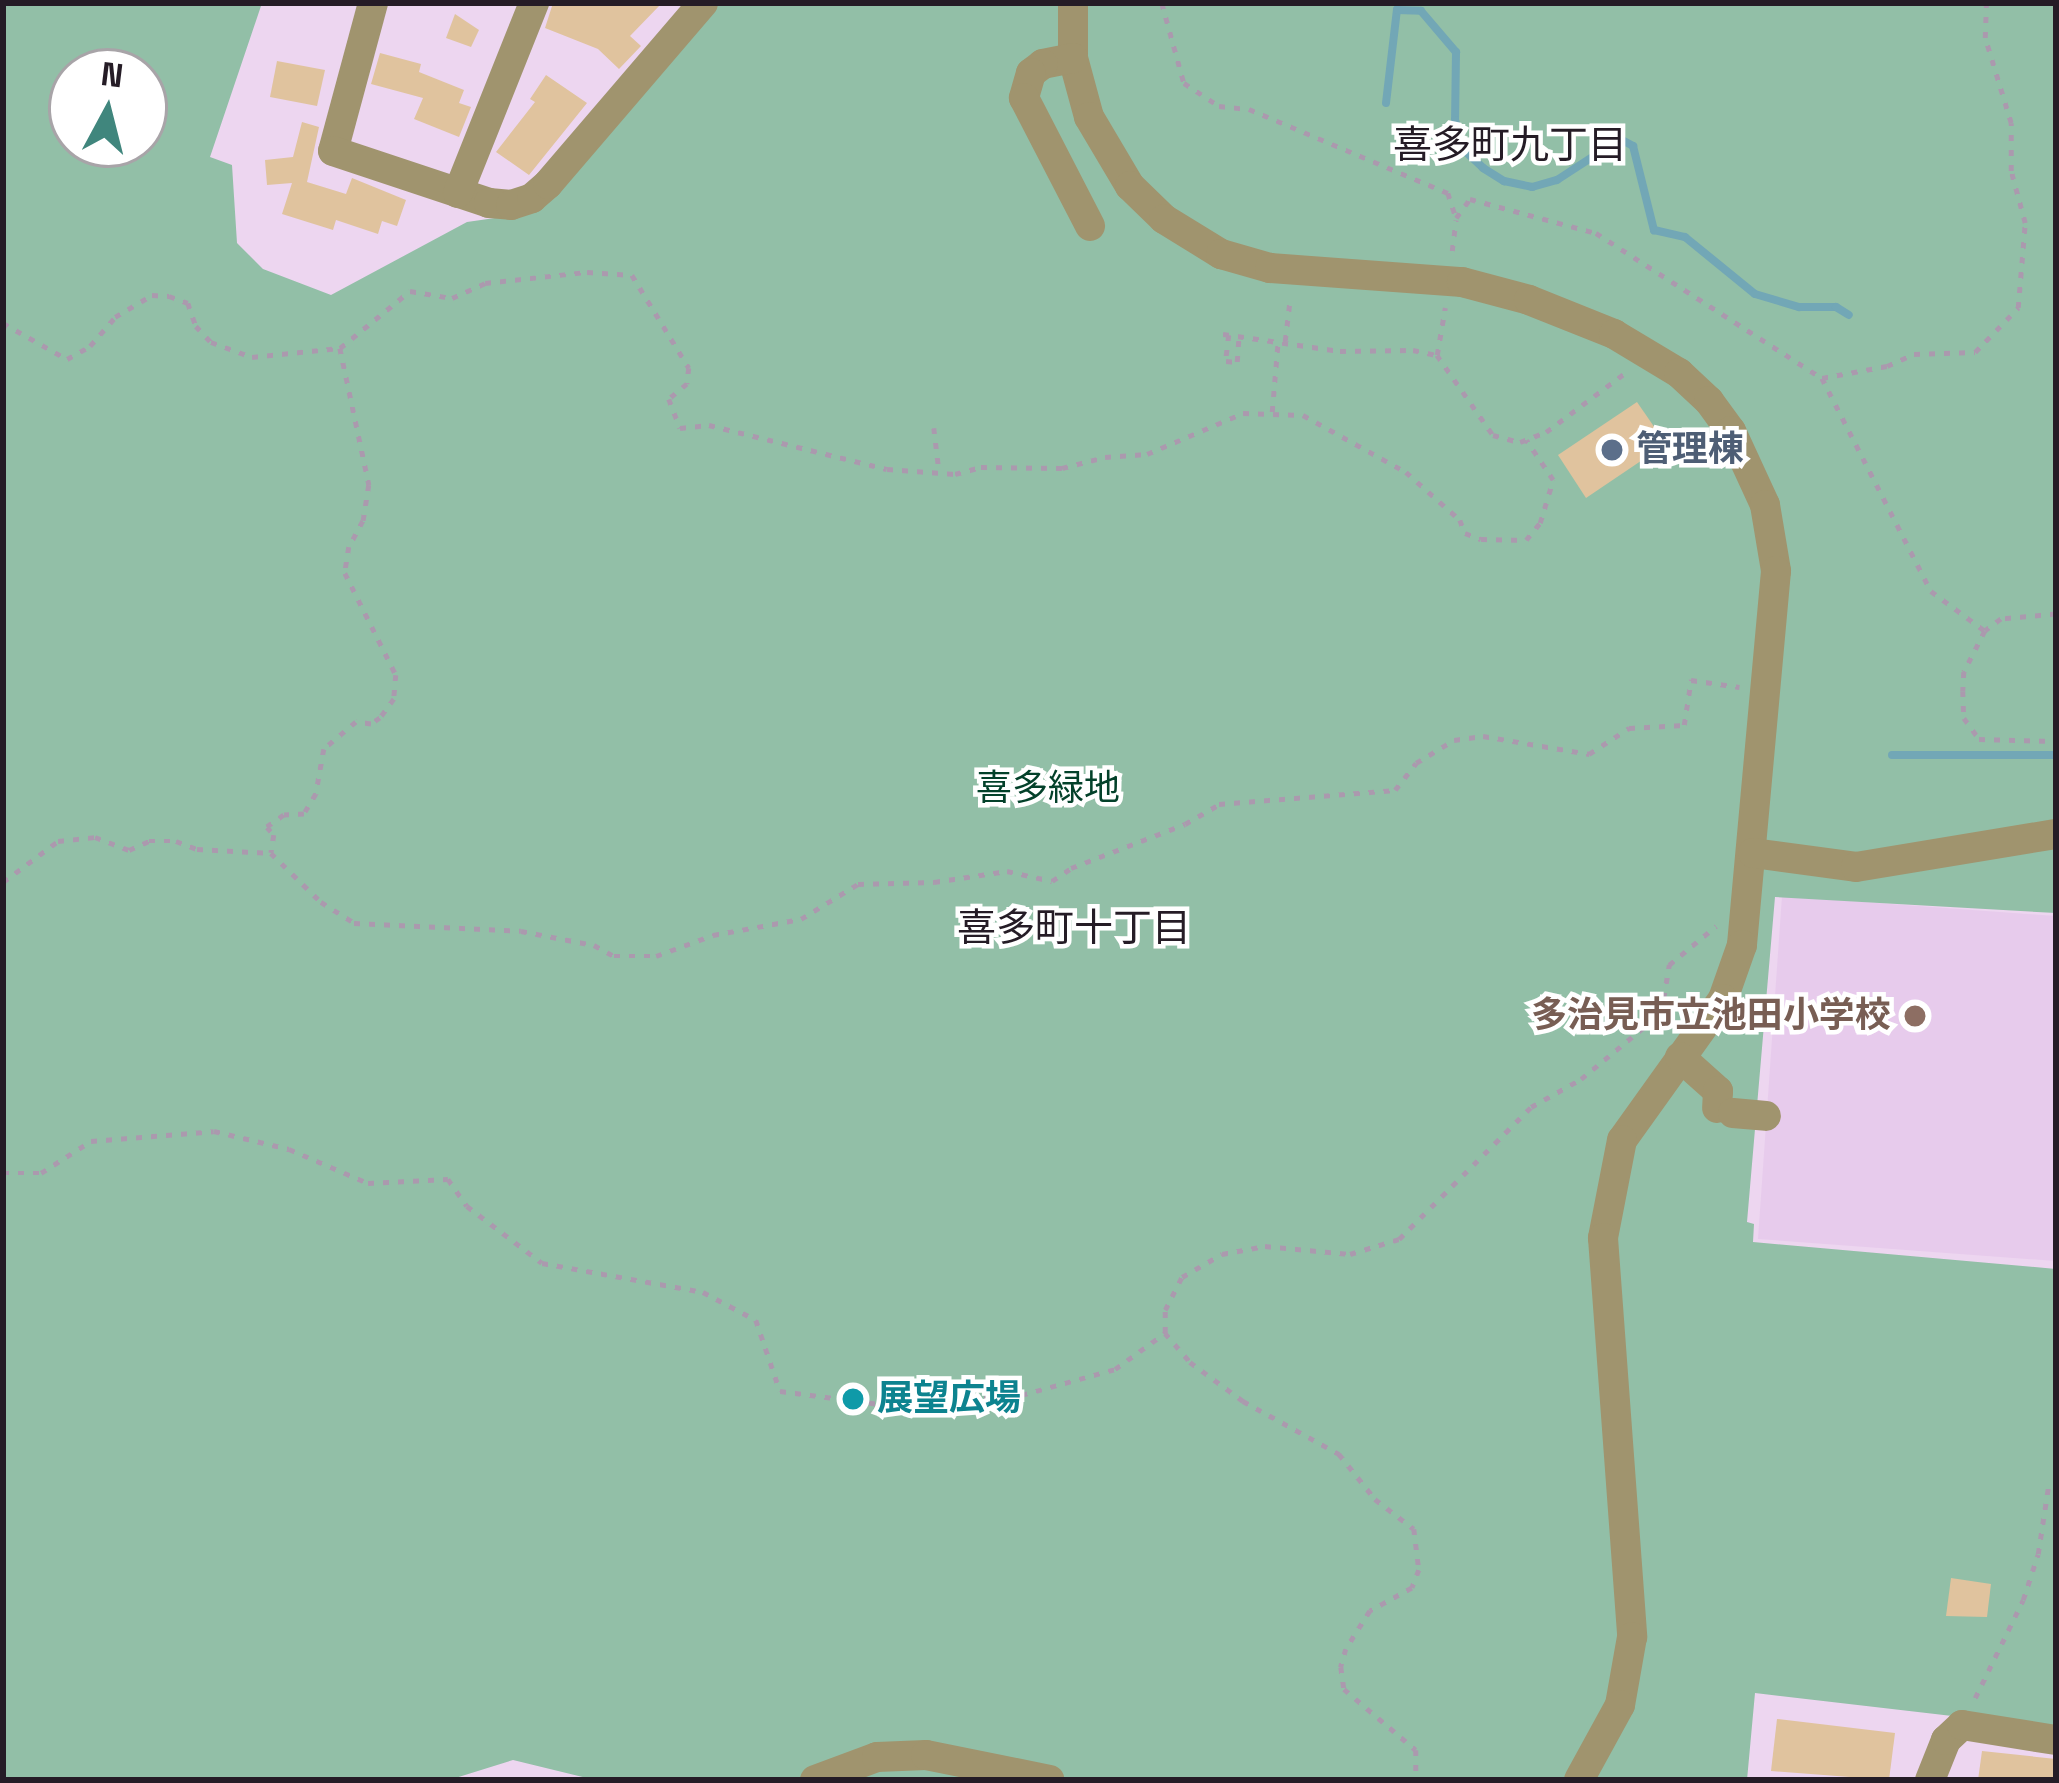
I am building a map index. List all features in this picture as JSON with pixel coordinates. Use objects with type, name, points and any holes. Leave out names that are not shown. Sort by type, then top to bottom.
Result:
[{"type":"street","points":[[373,3],[333,151],[489,203],[532,198],[704,3]]},
{"type":"street","points":[[458,193],[534,3]]},
{"type":"street","points":[[1073,3],[1073,58],[1089,117],[1130,186],[1164,219],[1221,254],[1270,268],[1462,282],[1529,300],[1644,351],[1679,373],[1731,431],[1765,505],[1774,539],[1753,853],[1742,945],[1723,999],[1622,1140],[1603,1238],[1632,1637],[1620,1705],[1579,1780]]},
{"type":"street","points":[[1073,58],[1031,73],[1024,98],[1090,226]]},
{"type":"street","points":[[1753,853],[1856,866],[2056,834]]},
{"type":"street","points":[[1680,1057],[1718,1091],[1725,1110],[1766,1116]]},
{"type":"street","points":[[1930,1780],[1946,1741],[1962,1725],[2056,1741]]},
{"type":"street","points":[[814,1780],[878,1757],[947,1758],[1050,1780]]},
{"type":"path","points":[[1162,3],[1184,82],[1197,92],[1448,193],[1456,218],[1451,262]]},
{"type":"path","points":[[1822,378],[1887,366],[1914,354],[1976,352],[2018,308],[2025,223],[2011,171],[2011,123],[1985,38],[1985,3]]},
{"type":"path","points":[[1456,218],[1470,199],[1596,233],[1822,378],[1931,591],[1985,631]]},
{"type":"path","points":[[3,323],[67,359],[91,346],[115,317],[152,295],[169,296],[188,303],[196,326],[212,342],[252,357],[340,348],[410,291],[452,298],[485,283],[587,272],[632,275],[689,368],[687,385],[669,399],[680,428],[709,425],[887,469],[940,472],[1062,468],[1105,457],[1147,454],[1243,413],[1303,415],[1406,472],[1460,520],[1465,533],[1481,539],[1526,540],[1540,524],[1553,480],[1526,440]]},
{"type":"path","points":[[1272,412],[1292,287]]},
{"type":"path","points":[[1437,355],[1447,298]]},
{"type":"path","points":[[1239,336],[1237,362],[1226,361],[1226,335],[1239,336],[1261,342],[1340,351],[1413,350],[1437,355],[1492,435],[1526,440],[1546,432],[1634,366],[1644,351]]},
{"type":"path","points":[[271,853],[274,835],[267,826],[284,815],[304,814],[316,794],[324,749],[356,722],[371,724],[380,718],[394,699],[396,675],[345,573],[349,547],[363,521],[369,485],[340,348]]},
{"type":"path","points":[[934,428],[940,472]]},
{"type":"path","points":[[2056,614],[2001,619],[1985,631],[1964,672],[1964,718],[1979,739],[2056,741]]},
{"type":"path","points":[[3,882],[58,842],[95,837],[129,850],[149,842],[176,842],[197,849],[271,853],[321,902],[353,922],[521,932],[594,945],[614,956],[656,956],[713,935],[800,919],[858,884],[934,882],[1007,871],[1052,881],[1219,804],[1395,790],[1416,763],[1454,740],[1483,736],[1589,754],[1629,728],[1684,725],[1691,680],[1750,688]]},
{"type":"path","points":[[1416,1780],[1416,1750],[1344,1690],[1341,1667],[1346,1649],[1370,1611],[1412,1588],[1419,1570],[1414,1529],[1375,1498],[1339,1454],[1243,1401],[1190,1362],[1165,1334],[1165,1310],[1183,1277],[1222,1254],[1265,1246],[1350,1254],[1399,1239],[1531,1107],[1581,1079],[1661,1012],[1669,965],[1722,920]]},
{"type":"path","points":[[3,1173],[41,1173],[91,1141],[214,1131],[289,1149],[368,1183],[448,1179],[466,1206],[542,1263],[704,1292],[756,1320],[781,1391],[887,1405],[924,1396],[1007,1400],[1115,1369],[1165,1334]]},
{"type":"path","points":[[1962,1725],[2024,1600],[2049,1482]]},
{"type":"shaded area","name":"多治見市立池田小学校","points":[[1782,896],[2056,916],[2056,1261],[1758,1239]]},
{"type":"green space","name":"喜多緑地","points":[[3,3],[262,3],[210,157],[232,165],[237,243],[263,269],[331,295],[467,222],[495,218],[555,195],[718,3],[2056,3],[2056,913],[1775,897],[1747,1222],[1754,1224],[1753,1242],[2056,1269],[2056,1728],[1755,1693],[1747,1780],[595,1780],[513,1760],[449,1780],[3,1780]]},
{"type":"building","points":[[553,3],[662,3],[630,36],[641,46],[619,69],[598,49],[545,28]]},
{"type":"building","points":[[455,14],[479,30],[471,47],[446,38]]},
{"type":"building","points":[[380,53],[421,64],[419,72],[464,90],[459,103],[471,107],[459,137],[414,119],[423,98],[371,84]]},
{"type":"building","points":[[277,61],[325,70],[317,106],[270,97]]},
{"type":"building","points":[[546,75],[587,103],[529,175],[496,152],[535,102],[530,99]]},
{"type":"building","points":[[302,122],[319,127],[307,182],[346,194],[352,178],[406,200],[397,226],[382,221],[378,234],[336,220],[333,230],[282,214],[292,183],[267,185],[265,160],[293,157]]},
{"type":"building","name":"管理棟","points":[[1637,402],[1666,444],[1586,498],[1558,455]]},
{"type":"building","points":[[1951,1578],[1991,1584],[1987,1617],[1946,1616]]},
{"type":"building","points":[[1777,1719],[1895,1733],[1889,1780],[1771,1771]]},
{"type":"building","points":[[1982,1751],[2056,1759],[2056,1780],[1978,1780]]},
{"type":"waterway","points":[[1386,103],[1397,10],[1421,11],[1456,52],[1455,120],[1465,151],[1483,168],[1504,181],[1532,187],[1557,180],[1620,139],[1633,146],[1654,230],[1685,237],[1755,294],[1799,307],[1836,307],[1849,315]]},
{"type":"waterway","points":[[1892,755],[2056,755]]},
{"type":"place","name":"管理棟","points":[[1612,450]]},
{"type":"place","name":"多治見市立池田小学校","points":[[1915,1016]]},
{"type":"place","name":"展望広場","points":[[853,1399]]},
{"type":"district","name":"喜多町九丁目","points":[[1510,145]]},
{"type":"district","name":"喜多町十丁目","points":[[1074,928]]}]
